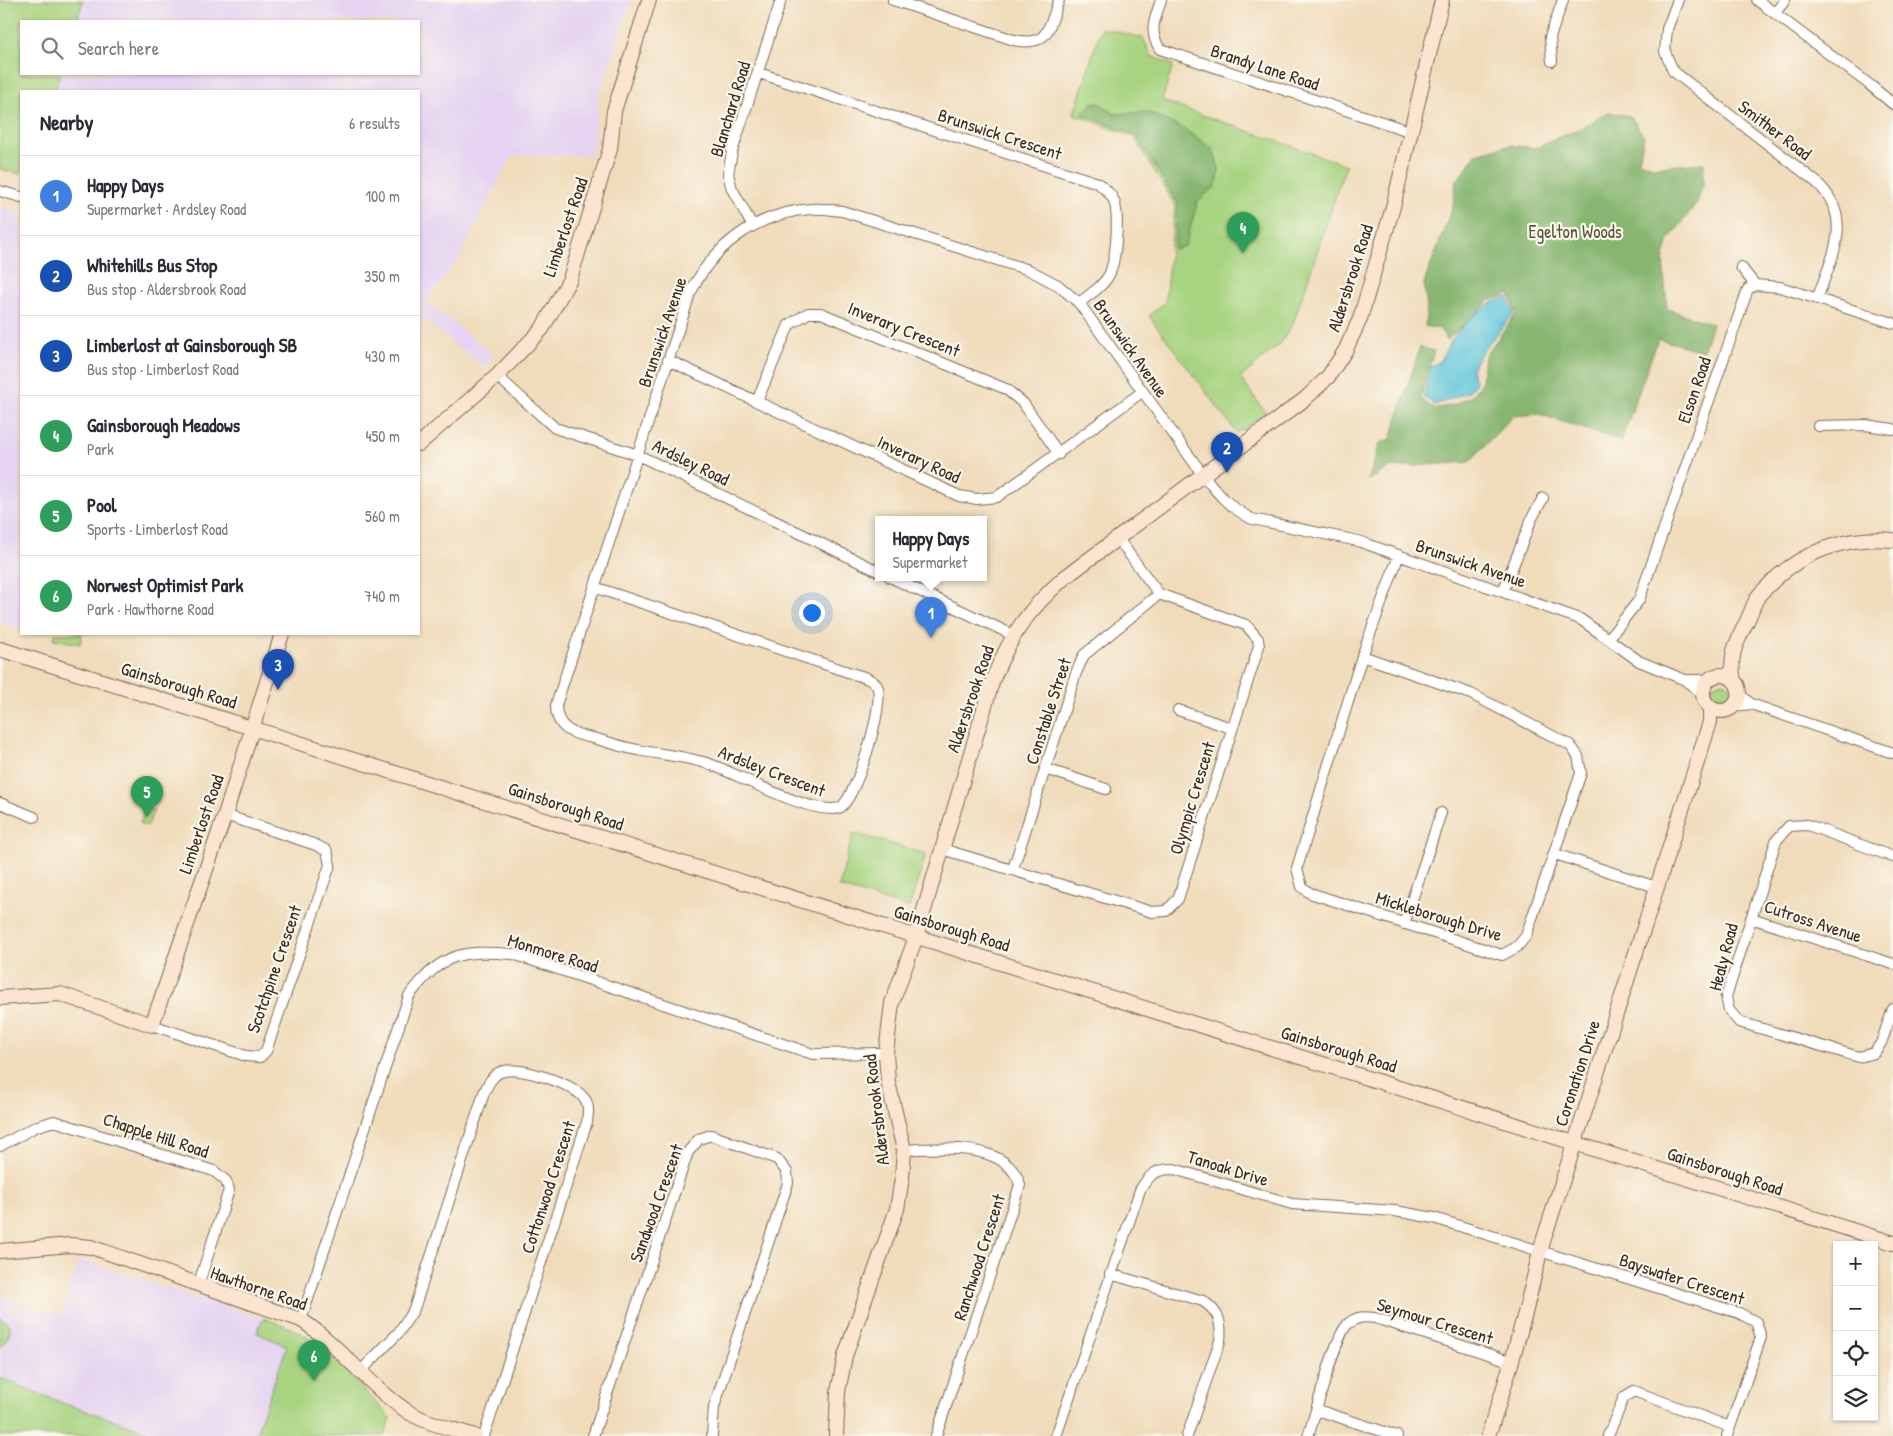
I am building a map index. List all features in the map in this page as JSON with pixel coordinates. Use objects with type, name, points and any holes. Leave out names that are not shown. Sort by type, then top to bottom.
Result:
[{"type":"street","name":"Limberlost Road","points":[[420,443],[497,376],[542,329],[570,279],[610,149],[614,111],[649,0]]},
{"type":"street","name":"Blanchard Road","points":[[752,225],[732,189],[728,174],[732,152],[782,0]]},
{"type":"street","points":[[893,0],[1014,40],[1032,44],[1045,35],[1059,0]]},
{"type":"street","name":"Brandy Lane Road","points":[[1161,0],[1152,27],[1154,39],[1160,48],[1409,131]]},
{"type":"street","name":"Aldersbrook Road","points":[[836,1436],[838,1392],[845,1356],[898,1209],[904,1150],[888,1082],[886,1053],[892,1004],[916,937],[993,679],[1013,635],[1038,601],[1064,578],[1118,540],[1306,399],[1328,377],[1345,351],[1360,319],[1393,207],[1409,131],[1442,0]]},
{"type":"street","points":[[1552,61],[1550,37],[1563,0]]},
{"type":"street","name":"Smither Road","points":[[1678,0],[1667,30],[1665,52],[1673,71],[1815,181],[1833,201],[1838,238],[1816,299]]},
{"type":"street","points":[[1757,0],[1893,104]]},
{"type":"street","points":[[1775,13],[1785,0]]},
{"type":"street","name":"Brunswick Crescent","points":[[758,72],[1098,184],[1108,191],[1115,203],[1116,245],[1110,273],[1102,284],[1079,303]]},
{"type":"street","points":[[0,191],[20,198]]},
{"type":"street","name":"Brunswick Avenue","points":[[638,455],[690,294],[699,275],[730,241],[752,225],[812,208],[842,211],[889,224],[1029,270],[1058,285],[1079,303],[1224,502],[1252,519],[1358,541],[1580,619],[1639,661],[1685,680],[1703,694]]},
{"type":"street","points":[[1741,267],[1755,285],[1780,287],[1893,323]]},
{"type":"street","name":"Elson Road","points":[[1609,638],[1639,600],[1727,345],[1748,289],[1755,285]]},
{"type":"street","name":"Inverary Crescent","points":[[757,401],[789,325],[808,313],[821,313],[1006,389],[1023,403],[1059,454]]},
{"type":"street","name":"Inverary Road","points":[[668,360],[959,496],[977,499],[997,497],[1059,454],[1142,392]]},
{"type":"street","name":"Ardsley Road","points":[[497,376],[555,428],[638,455],[875,570]]},
{"type":"street","points":[[1818,426],[1865,425],[1893,429]]},
{"type":"street","name":"Ardsley Crescent","points":[[594,587],[867,678],[877,686],[881,699],[852,795],[841,807],[826,810],[773,792],[710,764],[663,753],[638,750],[568,730],[556,717],[556,705],[594,587],[638,455]]},
{"type":"street","points":[[1503,591],[1532,518],[1543,498]]},
{"type":"street","points":[[1118,540],[1159,594]]},
{"type":"street","points":[[1728,700],[1731,663],[1735,647],[1758,597],[1781,573],[1801,558],[1818,550],[1854,542],[1893,540]]},
{"type":"street","name":"Mickleborough Drive","points":[[1362,656],[1471,694],[1570,745],[1578,756],[1581,773],[1526,936],[1517,947],[1502,954],[1404,924],[1310,892],[1302,887],[1297,868],[1362,656],[1399,555]]},
{"type":"street","points":[[898,581],[1013,635]]},
{"type":"street","name":"Olympic Crescent","points":[[942,849],[1152,912],[1166,911],[1178,899],[1231,728],[1259,646],[1258,639],[1246,625],[1159,594]]},
{"type":"street","name":"Constable Street","points":[[1013,869],[1076,673],[1084,655],[1159,594]]},
{"type":"street","name":"Limberlost Road","points":[[152,1025],[225,815],[282,635]]},
{"type":"street","name":"Gainsborough Road","points":[[0,648],[1893,1243]]},
{"type":"street","points":[[1731,663],[1713,678],[1703,694],[1752,704],[1893,753]]},
{"type":"street","points":[[1713,678],[1726,676],[1728,700]]},
{"type":"street","name":"Brunswick Avenue","points":[[1685,680],[1713,678]]},
{"type":"street","name":"Coronation Drive","points":[[1488,1436],[1513,1362],[1529,1305],[1540,1251],[1656,887],[1710,722],[1728,700]]},
{"type":"street","points":[[1178,710],[1231,728]]},
{"type":"street","points":[[1046,769],[1106,789]]},
{"type":"street","points":[[0,803],[34,816]]},
{"type":"street","points":[[1404,924],[1441,813]]},
{"type":"street","name":"Scotchpine Crescent","points":[[0,998],[60,994],[246,1056],[260,1057],[266,1051],[330,865],[327,851],[316,845],[225,815]]},
{"type":"street","name":"Healy Road","points":[[1893,857],[1808,826],[1789,826],[1776,841],[1726,997],[1729,1010],[1739,1022],[1859,1057],[1874,1054],[1881,1043],[1893,1009]]},
{"type":"street","points":[[1554,854],[1656,887]]},
{"type":"street","name":"Cutross Avenue","points":[[1751,918],[1893,964]]},
{"type":"street","name":"Monmore Road","points":[[301,1320],[409,996],[436,965],[452,957],[478,952],[513,954],[813,1054],[886,1053]]},
{"type":"street","name":"Cottonwood Crescent","points":[[362,1372],[400,1332],[414,1309],[490,1079],[503,1071],[517,1070],[557,1082],[575,1090],[584,1098],[589,1108],[587,1122],[484,1436]]},
{"type":"street","name":"Chapple Hill Road","points":[[0,1146],[35,1127],[54,1121],[214,1171],[226,1181],[229,1190],[198,1286]]},
{"type":"street","name":"Sandwood Crescent","points":[[593,1436],[688,1152],[699,1139],[710,1135],[777,1159],[787,1172],[788,1183],[714,1407],[712,1436]]},
{"type":"street","name":"Ranchwood Crescent","points":[[904,1150],[963,1148],[987,1154],[1014,1171],[1020,1185],[936,1436]]},
{"type":"street","name":"Tanoak Drive","points":[[1056,1436],[1140,1190],[1149,1175],[1160,1169],[1174,1169],[1292,1204],[1395,1211],[1434,1218],[1540,1251]]},
{"type":"street","name":"Hawthorne Road","points":[[0,1250],[70,1245],[91,1247],[198,1286],[301,1320],[323,1334],[386,1395],[411,1414],[475,1436]]},
{"type":"street","name":"Bayswater Crescent","points":[[1540,1251],[1739,1313],[1756,1322],[1761,1337],[1758,1351],[1728,1432]]},
{"type":"street","points":[[1110,1274],[1203,1301],[1216,1310],[1221,1326],[1220,1341],[1187,1436]]},
{"type":"street","name":"Seymour Crescent","points":[[1308,1436],[1338,1343],[1348,1324],[1360,1316],[1375,1318],[1513,1362]]},
{"type":"street","points":[[1608,1436],[1624,1398],[1634,1391],[1728,1432]]},
{"type":"street","points":[[1317,1410],[1397,1436]]},
{"type":"shaded area","points":[[83,0],[631,0],[600,92],[592,155],[512,155],[459,259],[426,301],[495,356],[484,367],[420,317],[420,90],[55,90],[60,75],[420,75],[420,20],[77,20]]},
{"type":"shaded area","points":[[0,207],[20,214],[20,629],[0,622]]},
{"type":"shaded area","points":[[79,1260],[263,1318],[258,1333],[287,1346],[255,1436],[162,1436],[65,1404],[0,1378],[0,1296],[61,1315]]},
{"type":"green space","points":[[0,0],[83,0],[77,20],[20,20],[20,75],[60,75],[55,90],[20,90],[20,174],[0,169]]},
{"type":"green space","points":[[1101,28],[1143,38],[1151,56],[1173,65],[1162,101],[1346,165],[1293,324],[1280,344],[1240,378],[1266,413],[1237,433],[1149,316],[1165,302],[1175,205],[1134,137],[1074,114]]},
{"type":"green space","points":[[1092,103],[1099,103],[1115,114],[1147,112],[1184,129],[1213,149],[1219,169],[1218,179],[1215,187],[1198,201],[1185,246],[1174,249],[1178,204],[1136,135],[1082,114]]},
{"type":"green space","name":"Egelton Woods","points":[[1608,112],[1630,116],[1644,136],[1639,161],[1655,167],[1704,163],[1703,184],[1697,203],[1669,239],[1663,260],[1667,309],[1712,324],[1703,351],[1658,339],[1621,441],[1539,414],[1513,416],[1469,462],[1388,468],[1368,481],[1380,443],[1391,439],[1420,347],[1434,351],[1420,398],[1434,409],[1453,405],[1472,396],[1482,381],[1485,356],[1516,314],[1509,293],[1489,301],[1447,340],[1440,329],[1425,326],[1427,308],[1424,283],[1453,206],[1456,182],[1476,154],[1510,145],[1535,148],[1581,128]]},
{"type":"green space","points":[[55,635],[82,635],[80,644],[54,639]]},
{"type":"green space","points":[[1721,682],[1729,685],[1732,693],[1729,701],[1721,704],[1713,701],[1710,693],[1713,685]]},
{"type":"green space","points":[[145,808],[154,810],[148,826],[140,824]]},
{"type":"green space","points":[[853,833],[926,854],[909,908],[839,887]]},
{"type":"green space","points":[[0,1317],[10,1326],[10,1332],[5,1343],[0,1347]]},
{"type":"green space","points":[[263,1318],[302,1334],[338,1363],[391,1418],[384,1436],[255,1436],[287,1346],[257,1333]]},
{"type":"green space","points":[[0,1378],[65,1404],[162,1436],[0,1436]]},
{"type":"water","points":[[1507,296],[1514,313],[1484,349],[1471,371],[1476,383],[1468,392],[1435,405],[1423,397],[1431,366],[1441,361],[1459,331],[1476,314]]},
{"type":"place","name":"Gainsborough Meadows","points":[[1243,253]]},
{"type":"place","name":"Whitehills Bus Stop","points":[[1227,473]]},
{"type":"place","name":"Happy Days","points":[[931,638]]},
{"type":"place","name":"Limberlost at Gainsborough SB","points":[[278,690]]},
{"type":"place","name":"Pool","points":[[147,817]]},
{"type":"place","name":"Norwest Optimist Park","points":[[314,1381]]}]
